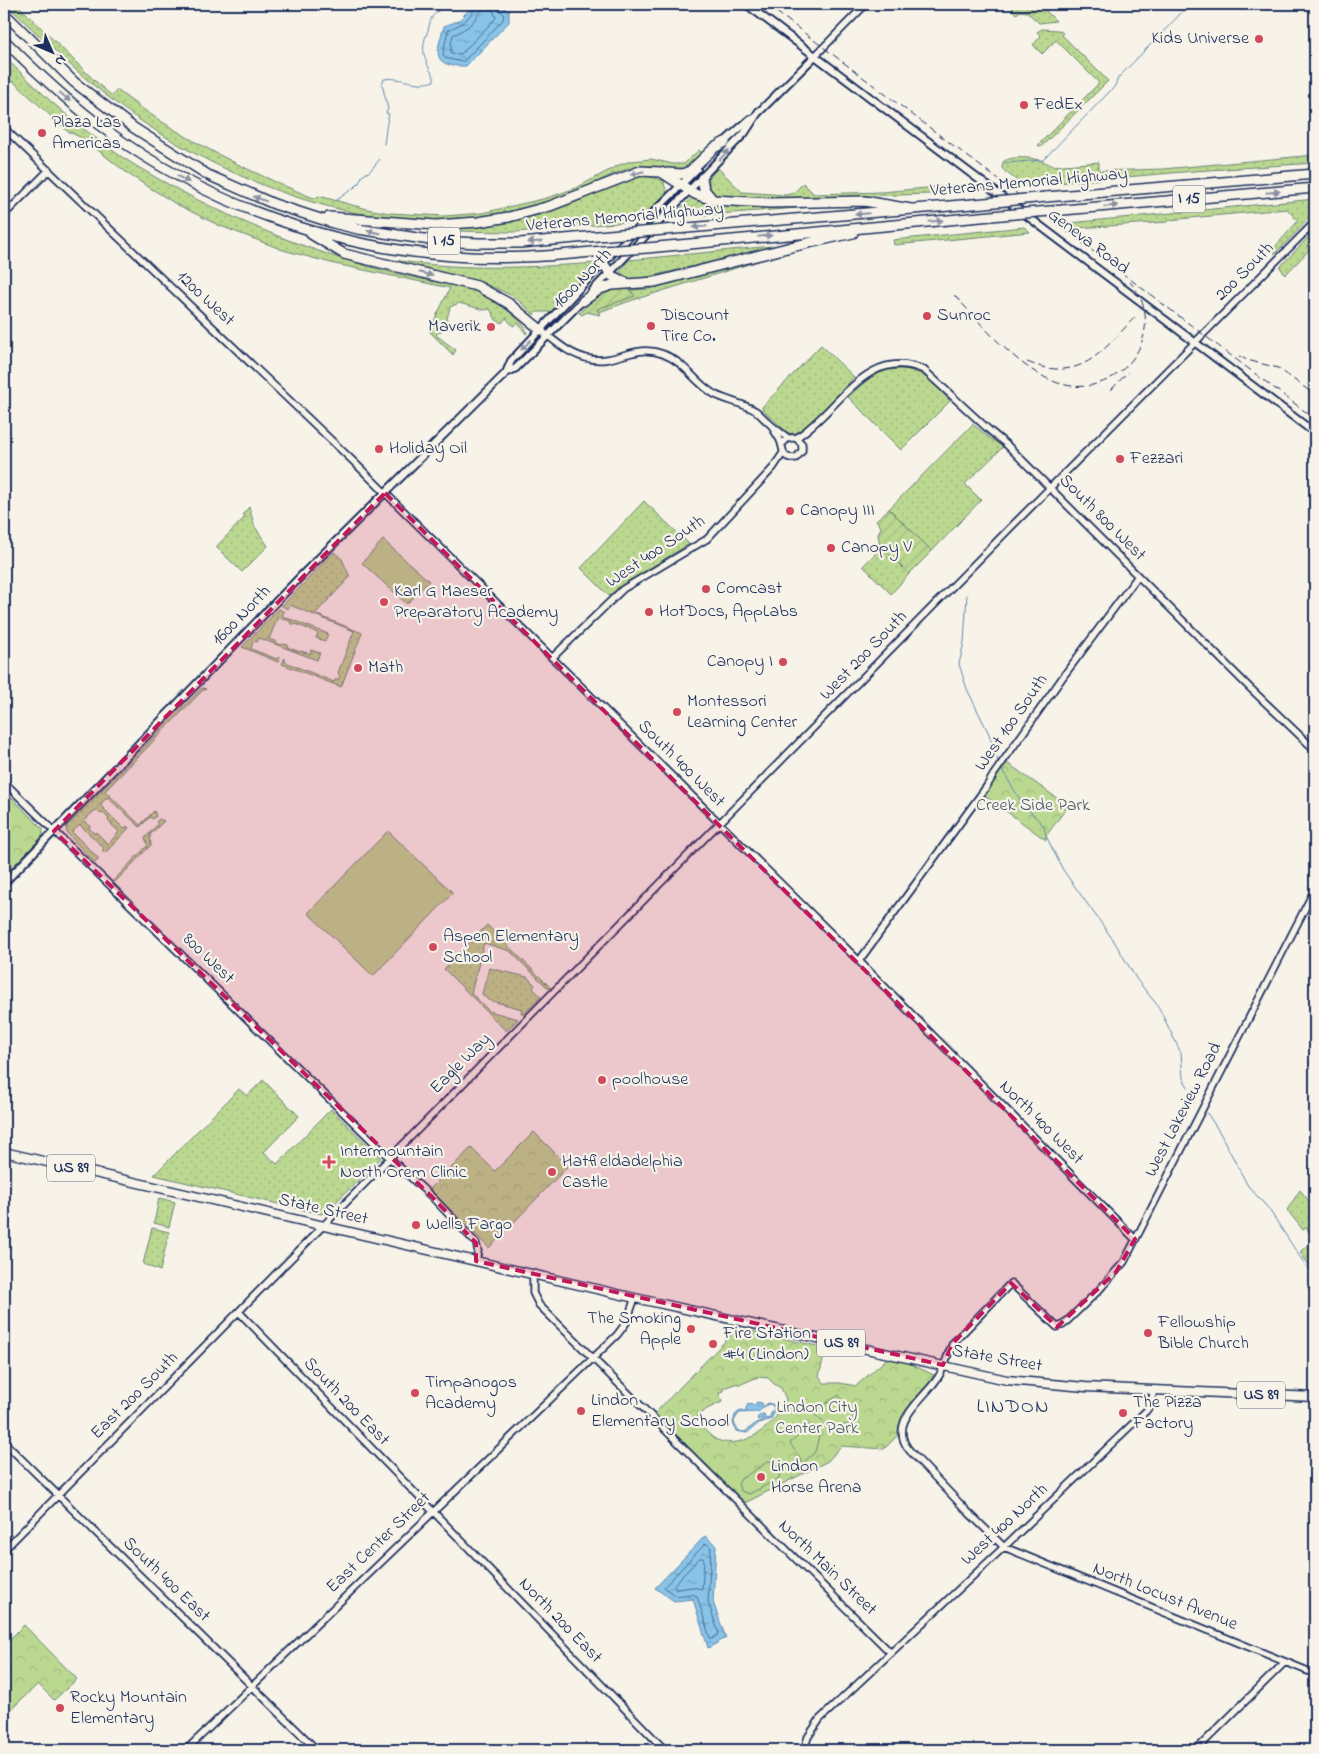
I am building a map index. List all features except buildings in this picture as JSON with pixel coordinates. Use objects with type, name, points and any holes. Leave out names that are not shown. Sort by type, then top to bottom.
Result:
[{"type":"highway","name":"Veterans Memorial Highway","points":[[4,13],[74,82],[134,128],[208,176],[256,197],[306,215],[350,227],[453,242],[520,243],[1315,174]]},
{"type":"highway","name":"Veterans Memorial Highway","points":[[4,40],[74,106],[118,139],[149,159],[227,200],[300,228],[343,239],[381,247],[453,256],[524,257],[603,252],[1315,188]]},
{"type":"highway","points":[[306,215],[436,225],[478,222],[509,217],[550,206],[640,171],[683,174],[690,171],[714,148],[725,142]]},
{"type":"highway","points":[[662,172],[700,197],[713,200],[770,203],[864,200],[911,209]]},
{"type":"highway","points":[[702,178],[704,189],[713,200]]},
{"type":"highway","points":[[582,301],[606,287],[655,282],[791,247],[888,225]]},
{"type":"highway","points":[[300,228],[344,254],[477,286],[508,303],[541,330]]},
{"type":"highway","points":[[603,263],[609,273],[616,279],[635,284]]},
{"type":"main road","name":"Geneva Road","points":[[746,4],[1315,433]]},
{"type":"main road","name":"1600 North","points":[[506,373],[511,361],[603,263],[815,56]]},
{"type":"main road","name":"1600 North","points":[[4,883],[385,493],[506,373],[516,368],[690,191],[744,134],[759,111]]},
{"type":"main road","name":"State Street","points":[[4,1152],[635,1298],[1007,1380],[1085,1387],[1315,1397]]},
{"type":"street","name":"1600 North","points":[[815,56],[866,4]]},
{"type":"street","name":"1200 West","points":[[4,128],[415,523]]},
{"type":"street","points":[[4,215],[49,170]]},
{"type":"street","name":"200 South","points":[[1196,343],[1315,222]]},
{"type":"street","points":[[541,330],[567,351],[587,359],[609,359],[631,352],[644,351],[656,352],[669,357],[682,365],[714,394],[757,412],[771,426],[788,438],[796,438],[802,444]]},
{"type":"street","name":"West 200 South","points":[[553,992],[1051,487],[1196,343]]},
{"type":"street","name":"West 400 South","points":[[773,468],[789,458],[799,456],[802,451],[802,444],[811,429],[861,378],[880,366],[908,365],[924,370],[929,374]]},
{"type":"street","name":"South 800 West","points":[[929,374],[989,430],[1008,445],[1315,750]]},
{"type":"street","points":[[771,426],[782,444],[783,453],[789,458]]},
{"type":"street","name":"West 400 South","points":[[796,438],[811,429]]},
{"type":"street","points":[[782,444],[788,438]]},
{"type":"street","name":"West 400 South","points":[[552,658],[623,589],[707,540],[773,468],[783,453]]},
{"type":"street","name":"South 400 West","points":[[415,523],[926,1027]]},
{"type":"street","name":"West 100 South","points":[[859,961],[987,786],[1060,680],[1138,576]]},
{"type":"street","name":"800 West","points":[[4,782],[433,1198],[476,1243],[478,1251],[476,1261]]},
{"type":"street","name":"West Lakeview Road","points":[[944,1365],[953,1343],[1011,1283],[1057,1327],[1063,1326],[1124,1262],[1315,889]]},
{"type":"street","name":"Eagle Way","points":[[390,1158],[553,992]]},
{"type":"street","name":"North 400 West","points":[[926,1027],[1135,1239]]},
{"type":"street","points":[[323,1225],[390,1158]]},
{"type":"street","name":"East 200 South","points":[[4,1550],[323,1225]]},
{"type":"street","name":"North Main Street","points":[[532,1273],[533,1293],[539,1305],[891,1652]]},
{"type":"street","name":"East Center Street","points":[[186,1750],[616,1335],[626,1323],[635,1298]]},
{"type":"street","name":"South 200 East","points":[[238,1312],[433,1511]]},
{"type":"street","points":[[944,1365],[939,1377],[907,1414],[904,1423],[904,1443],[967,1511],[1004,1547]]},
{"type":"street","name":"West 400 North","points":[[804,1750],[808,1737],[820,1719],[1139,1418],[1150,1406],[1154,1390]]},
{"type":"street","name":"South 400 East","points":[[4,1442],[317,1750]]},
{"type":"street","name":"North 200 East","points":[[433,1511],[665,1750]]},
{"type":"street","name":"North Locust Avenue","points":[[1004,1547],[1315,1674]]},
{"type":"street","points":[[1196,1750],[1285,1662]]},
{"type":"highlighted area","points":[[385,493],[1135,1239],[1116,1272],[1057,1327],[1011,1283],[953,1343],[943,1365],[476,1261],[476,1243],[433,1198],[54,831]]},
{"type":"green space","points":[[6,4],[17,4],[112,96],[117,90],[139,107],[186,137],[260,175],[315,198],[319,196],[390,213],[445,216],[482,213],[547,198],[576,188],[619,165],[631,161],[651,159],[673,164],[684,164],[699,150],[703,154],[690,167],[680,168],[676,172],[652,166],[634,167],[563,197],[493,215],[445,221],[395,219],[345,210],[294,197],[245,178],[198,155],[155,130],[87,80]]},
{"type":"green space","points":[[1017,4],[1039,4],[1056,21],[1039,23],[1027,12],[1021,11],[1016,14],[1012,9]]},
{"type":"green space","points":[[1042,29],[1058,30],[1063,33],[1062,35],[1108,81],[1041,147],[1038,145],[1099,83],[1056,40],[1042,54],[1033,45],[1041,36],[1037,32]]},
{"type":"green space","points":[[4,57],[76,123],[119,155],[156,178],[226,214],[327,254],[396,273],[466,287],[511,313],[519,320],[527,333],[518,323],[513,326],[506,318],[502,323],[496,320],[490,309],[484,310],[459,303],[450,307],[445,327],[436,335],[456,350],[453,355],[429,331],[450,288],[335,264],[283,250],[218,225],[176,204],[131,176],[82,138],[67,131],[13,81],[6,87],[4,86]]},
{"type":"green space","points":[[1315,155],[1315,163],[1194,171],[1023,186],[1002,168],[1003,162],[1013,158],[1028,158],[1048,163],[1052,166],[1099,162],[1099,171],[1163,169]]},
{"type":"green space","points":[[718,168],[742,192],[786,195],[794,193],[803,183],[814,194],[882,192],[971,184],[980,190],[932,194],[762,199],[760,197],[715,195],[709,188],[709,178]]},
{"type":"green space","points":[[647,176],[665,181],[664,184],[667,192],[638,221],[516,232],[448,231],[449,228],[525,218],[555,210],[627,180]]},
{"type":"green space","points":[[693,197],[709,204],[707,209],[701,211],[693,207],[687,213],[670,218]]},
{"type":"green space","points":[[1315,199],[1315,213],[1275,254],[1274,248],[1298,221],[1287,209],[1168,220],[1168,222],[1078,228],[1070,223]]},
{"type":"green space","points":[[709,204],[738,206],[811,205],[812,207],[678,217],[691,208],[696,207],[699,210],[708,208]]},
{"type":"green space","points":[[1024,227],[1030,232],[894,245],[893,240]]},
{"type":"green space","points":[[1315,230],[1315,244],[1285,275],[1280,267]]},
{"type":"green space","points":[[782,245],[644,278],[627,278],[619,272],[629,260]]},
{"type":"green space","points":[[382,258],[463,267],[597,263],[552,312],[536,312],[534,315],[517,299],[487,285],[451,275],[382,261]]},
{"type":"green space","points":[[765,259],[599,312],[597,309],[634,296],[630,290],[648,289]]},
{"type":"green space","points":[[618,288],[630,290],[635,296],[597,309],[600,315],[587,312],[582,315],[579,313],[601,294]]},
{"type":"green space","points":[[821,345],[854,377],[811,424],[797,434],[788,433],[762,407]]},
{"type":"green space","points":[[887,369],[916,372],[930,380],[950,401],[901,450],[848,397],[873,375]]},
{"type":"green space","points":[[973,424],[1003,447],[965,484],[981,500],[932,551],[889,509]]},
{"type":"green space","points":[[644,501],[689,544],[621,586],[609,596],[581,568]]},
{"type":"green space","points":[[249,507],[255,527],[268,546],[242,572],[216,547],[245,517],[243,514]]},
{"type":"green space","points":[[889,509],[932,551],[909,574],[880,545],[878,535],[881,527],[876,520]]},
{"type":"green space","points":[[383,540],[429,581],[407,604],[362,563]]},
{"type":"green space","points":[[880,545],[909,574],[891,594],[863,566],[879,550]]},
{"type":"green space","points":[[334,552],[342,559],[350,577],[315,614],[362,633],[341,687],[282,664],[285,658],[285,662],[334,682],[340,676],[338,673],[354,631],[290,605],[288,609],[282,606]]},
{"type":"green space","points":[[279,609],[284,612],[282,616],[328,634],[325,641],[316,638],[318,633],[278,617],[269,639],[275,640],[276,643],[282,645],[288,645],[287,647],[300,652],[310,654],[311,650],[320,653],[317,660],[259,638],[257,642],[253,641],[251,649],[277,659],[280,656],[278,662],[242,647]]},
{"type":"green space","points":[[202,688],[206,689],[105,791],[140,825],[154,811],[156,816],[153,819],[150,817],[140,827],[107,797],[100,805],[124,829],[127,826],[129,828],[105,853],[102,850],[104,848],[80,825],[72,832],[99,859],[95,863],[67,833],[66,827]],"holes":[[[96,810],[101,814],[103,813],[119,832],[108,844],[96,832],[95,834],[85,821]]]},
{"type":"green space","name":"Creek Side Park","points":[[1003,760],[1068,806],[1046,836],[1046,840],[981,793]]},
{"type":"green space","points":[[4,790],[43,829],[41,838],[10,869],[4,862]]},
{"type":"green space","points":[[159,819],[164,821],[150,835],[151,845],[115,882],[113,881],[148,845],[145,838],[158,824],[156,822]]},
{"type":"green space","points":[[388,831],[453,893],[373,976],[308,913]]},
{"type":"green space","points":[[487,925],[551,988],[549,989],[510,951],[484,943],[471,993],[489,1011],[518,1019],[506,1031],[444,969]]},
{"type":"green space","points":[[489,968],[527,977],[535,985],[533,988],[541,997],[523,1015],[522,1009],[488,1000],[482,994]]},
{"type":"green space","points":[[263,1080],[299,1116],[264,1152],[277,1164],[331,1109],[381,1158],[326,1212],[321,1214],[154,1175],[239,1089],[247,1096]]},
{"type":"green space","points":[[534,1132],[568,1166],[489,1248],[430,1189],[471,1148],[495,1171]]},
{"type":"green space","points":[[1300,1190],[1315,1208],[1315,1274],[1300,1252],[1314,1239],[1306,1228],[1303,1230],[1287,1210]]},
{"type":"green space","points":[[159,1198],[175,1202],[169,1227],[154,1223]]},
{"type":"green space","points":[[152,1228],[169,1232],[160,1271],[143,1264]]},
{"type":"green space","name":"Lindon City Center Park","points":[[738,1328],[826,1348],[819,1376],[824,1383],[856,1386],[891,1355],[934,1375],[924,1391],[905,1413],[901,1432],[884,1449],[841,1446],[828,1461],[741,1505],[651,1417]],"holes":[[[758,1377],[768,1378],[781,1388],[786,1399],[775,1418],[759,1433],[738,1442],[717,1440],[693,1420],[707,1409],[722,1402],[719,1393],[724,1391],[723,1388],[738,1383],[739,1385]]]},
{"type":"green space","points":[[839,1395],[855,1421],[843,1426],[832,1426],[822,1421],[813,1412]]},
{"type":"green space","points":[[811,1425],[819,1436],[815,1452],[803,1463],[790,1443]]},
{"type":"green space","name":"Lindon Horse Arena","points":[[769,1461],[776,1464],[780,1472],[778,1479],[749,1494],[741,1491],[738,1484],[741,1479]]},
{"type":"green space","points":[[24,1625],[77,1679],[54,1700],[38,1684],[4,1716],[4,1645]]},
{"type":"water","points":[[475,4],[500,4],[509,12],[509,22],[466,66],[447,64],[442,61],[438,51],[444,26],[458,21]]},
{"type":"water","points":[[757,1402],[762,1403],[763,1407],[768,1403],[774,1405],[776,1410],[771,1419],[759,1423],[747,1433],[736,1431],[733,1423],[735,1415],[740,1411],[747,1411],[748,1404],[754,1405]],"holes":[[[768,1404],[774,1408],[769,1418],[765,1419],[764,1414],[761,1414],[757,1418],[758,1420],[762,1418],[763,1420],[745,1432],[740,1431],[736,1427],[734,1421],[739,1413],[758,1412]]]},
{"type":"water","points":[[705,1536],[716,1545],[713,1602],[726,1638],[708,1648],[693,1599],[674,1601],[655,1588]]},
{"type":"waterway","points":[[384,144],[389,114],[386,113],[388,109],[382,84],[384,79],[396,79],[415,83],[434,81],[425,57],[424,41],[432,17],[444,6],[450,4]]},
{"type":"waterway","points":[[1005,163],[1043,160],[1115,86],[1118,78],[1190,4]]},
{"type":"waterway","points":[[337,200],[355,187],[362,176],[370,171],[380,159]]},
{"type":"waterway","points":[[967,595],[964,642],[959,664],[967,689],[989,734],[998,762]]},
{"type":"waterway","points":[[1001,768],[1022,803],[1044,826],[1046,836],[1063,870],[1114,941],[1137,980],[1158,1006],[1181,1053],[1183,1078],[1188,1087]]},
{"type":"waterway","points":[[1207,1113],[1220,1133],[1248,1186],[1268,1208],[1304,1263],[1315,1276]]},
{"type":"railway","points":[[766,4],[1315,419]]},
{"type":"railway","points":[[954,295],[989,333],[1029,368],[1058,383],[1080,386],[1101,383],[1119,373],[1133,358],[1142,341],[1145,321],[1142,301],[1130,282]]},
{"type":"railway","points":[[1027,362],[1046,368],[1062,369],[1077,366],[1101,352],[1136,316]]},
{"type":"railway","points":[[1239,356],[1278,368],[1315,395]]},
{"type":"railway","points":[[1111,390],[1128,372]]},
{"type":"place","name":"Kids Universe","points":[[1259,39]]},
{"type":"place","name":"FedEx","points":[[1024,105]]},
{"type":"place","name":"Plaza Las Americas","points":[[42,133]]},
{"type":"place","name":"Sunroc","points":[[927,316]]},
{"type":"place","name":"Discount Tire Co.","points":[[651,326]]},
{"type":"place","name":"Maverik","points":[[491,327]]},
{"type":"place","name":"Holiday Oil","points":[[379,449]]},
{"type":"place","name":"Fezzari","points":[[1120,459]]},
{"type":"place","name":"Canopy III","points":[[790,511]]},
{"type":"place","name":"Canopy V","points":[[831,548]]},
{"type":"place","name":"Comcast","points":[[706,589]]},
{"type":"place","name":"Karl G Maeser Preparatory Academy","points":[[384,602]]},
{"type":"place","name":"HotDocs, AppLabs","points":[[649,612]]},
{"type":"place","name":"Canopy I","points":[[783,662]]},
{"type":"place","name":"Math","points":[[358,668]]},
{"type":"place","name":"Montessori Learning Center","points":[[677,712]]},
{"type":"place","name":"Aspen Elementary School","points":[[433,947]]},
{"type":"place","name":"poolhouse","points":[[602,1080]]},
{"type":"place","name":"Intermountain North Orem Clinic","points":[[329,1162]]},
{"type":"place","name":"Hatfieldadelphia Castle","points":[[552,1172]]},
{"type":"place","name":"Wells Fargo","points":[[416,1225]]},
{"type":"place","name":"The Smoking Apple","points":[[691,1329]]},
{"type":"place","name":"Fellowship Bible Church","points":[[1148,1333]]},
{"type":"place","name":"Fire Station #4 (Lindon)","points":[[713,1344]]},
{"type":"place","name":"Timpanogos Academy","points":[[415,1393]]},
{"type":"place","name":"Lindon Elementary School","points":[[581,1411]]},
{"type":"place","name":"The Pizza Factory","points":[[1123,1413]]},
{"type":"place","name":"Lindon Horse Arena","points":[[761,1477]]},
{"type":"place","name":"Rocky Mountain Elementary","points":[[60,1708]]},
{"type":"district","name":"LINDON","points":[[1013,1407]]}]
